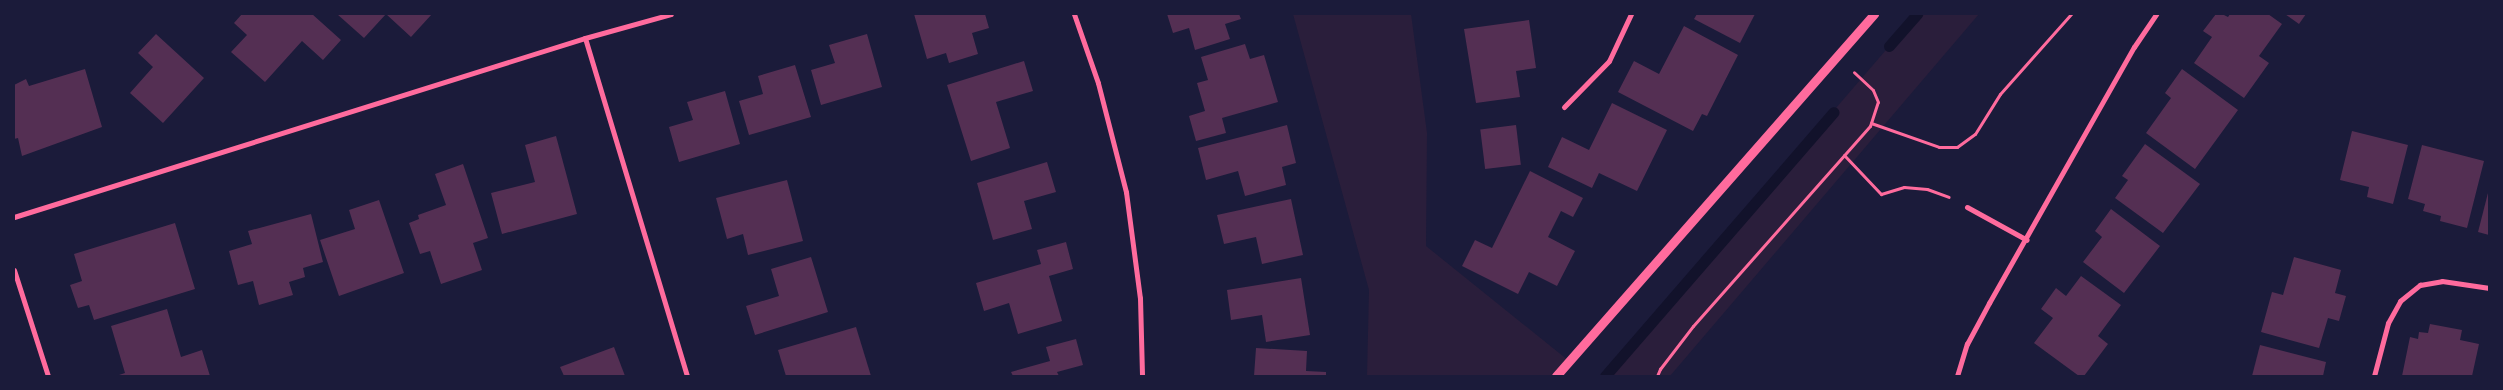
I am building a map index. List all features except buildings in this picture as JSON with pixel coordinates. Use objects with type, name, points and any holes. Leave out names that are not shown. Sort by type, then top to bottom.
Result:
[{"type":"street","points":[[14,217],[585,38],[671,14]]},
{"type":"street","points":[[1074,14],[1098,83],[1126,192],[1140,298],[1142,376]]},
{"type":"street","points":[[1564,107],[1609,61],[1632,14]]},
{"type":"street","points":[[1556,376],[1874,14]]},
{"type":"street","points":[[1958,376],[1967,344],[2134,47],[2156,14]]},
{"type":"street","points":[[585,38],[687,376]]},
{"type":"street","points":[[1967,207],[2027,240]]},
{"type":"street","points":[[14,270],[48,376]]},
{"type":"street","points":[[2374,376],[2388,323],[2400,301],[2420,285],[2442,281],[2489,288]]},
{"type":"path","points":[[1871,122],[1939,147],[1958,147],[1974,134],[2000,94],[2072,14]]},
{"type":"path","points":[[1657,376],[1660,369],[1693,326],[1871,122],[1878,102],[1873,90],[1838,56]]},
{"type":"path","points":[[1844,155],[1881,194],[1904,187],[1927,188],[1944,194],[1967,207]]},
{"type":"shaded area","points":[[1293,14],[1411,14],[1427,133],[1426,246],[1569,361],[1556,376],[1367,376],[1369,290]]},
{"type":"shaded area","points":[[1917,14],[1979,14],[1670,376],[1605,376]]},
{"type":"waterway","points":[[1889,46],[1917,14]]},
{"type":"waterway","points":[[1605,376],[1834,112]]}]
